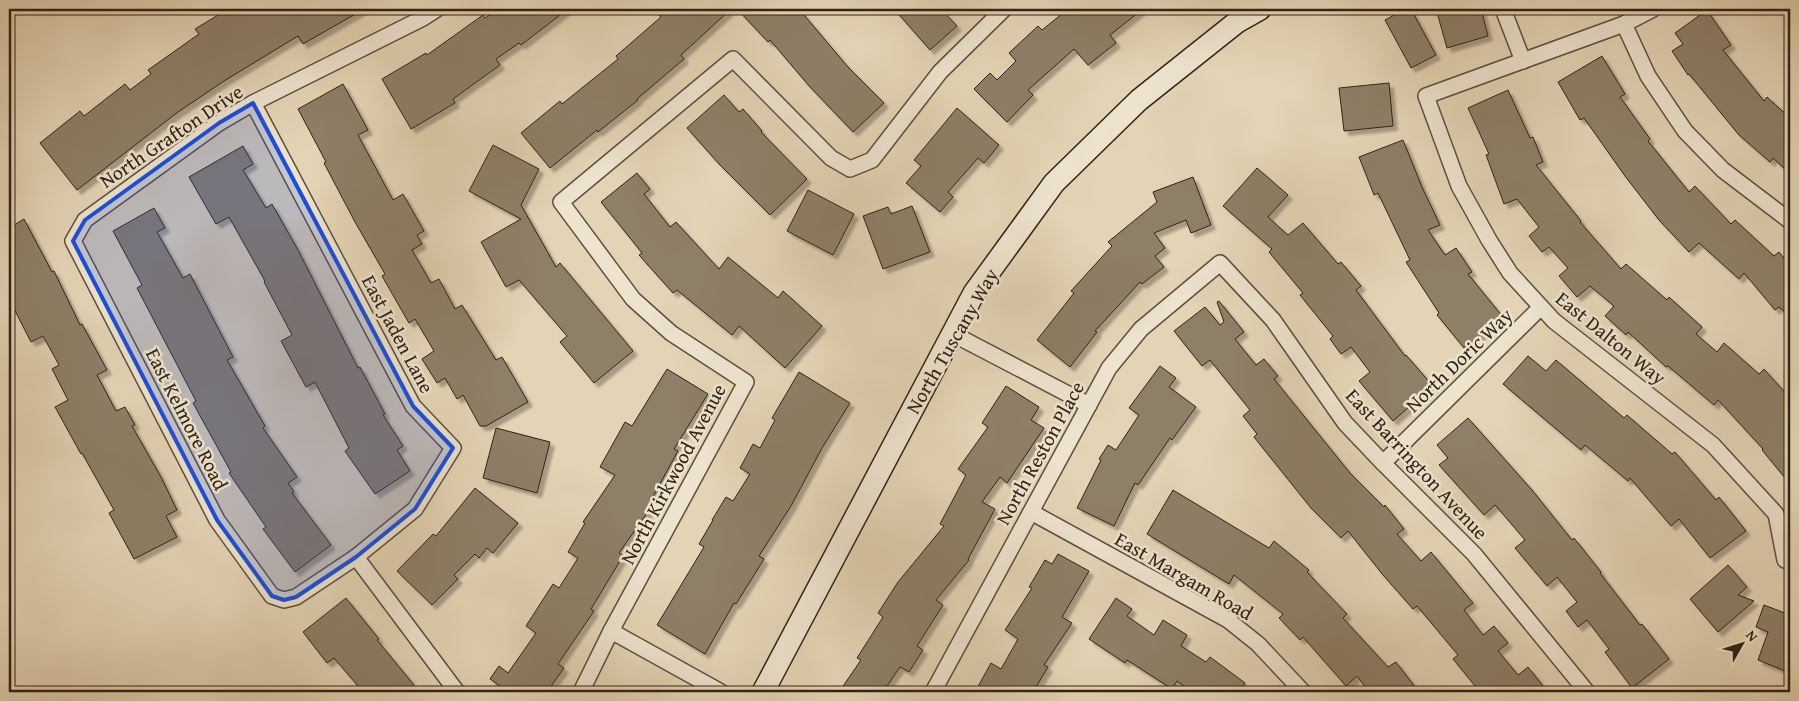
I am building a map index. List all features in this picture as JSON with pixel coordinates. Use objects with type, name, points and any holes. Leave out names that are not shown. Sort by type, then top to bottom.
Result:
[{"type":"street","name":"North Grafton Drive","points":[[73,241],[85,220],[219,123],[253,103],[415,22],[437,9]]},
{"type":"street","name":"North Kirkwood Avenue","points":[[581,692],[611,631],[746,382],[671,333],[634,299],[561,202],[733,59],[831,158],[850,169],[872,160],[940,72],[1002,9]]},
{"type":"street","name":"North Tuscany Way","points":[[763,692],[974,293],[1054,184],[1139,100],[1237,22],[1260,9]]},
{"type":"street","points":[[1503,9],[1523,61],[1624,24],[1653,9]]},
{"type":"street","points":[[1624,24],[1648,76],[1685,131],[1723,170],[1790,221]]},
{"type":"street","name":"East Dalton Way","points":[[1523,61],[1426,96],[1458,186],[1510,273],[1554,321],[1713,445],[1776,514],[1786,560]]},
{"type":"street","name":"East Jaden Lane","points":[[253,103],[412,406],[453,448],[415,509],[356,557],[296,597],[284,600]]},
{"type":"street","name":"East Kelmore Road","points":[[73,241],[217,520],[272,596],[284,600]]},
{"type":"street","name":"North Reston Place","points":[[933,692],[1109,368],[1141,329],[1220,263]]},
{"type":"street","name":"East Barrington Avenue","points":[[1220,263],[1273,320],[1345,423],[1474,554],[1587,692]]},
{"type":"street","name":"North Doric Way","points":[[1383,463],[1541,307]]},
{"type":"street","points":[[952,334],[1089,405]]},
{"type":"street","name":"East Margam Road","points":[[1031,512],[1228,620],[1258,644],[1303,692]]},
{"type":"street","points":[[356,557],[457,692]]},
{"type":"street","points":[[611,631],[721,692]]},
{"type":"highlighted area","points":[[253,103],[413,406],[453,448],[415,509],[356,557],[296,597],[284,600],[272,596],[217,520],[73,241],[85,220],[219,123]]},
{"type":"building","points":[[228,9],[364,9],[303,44],[298,36],[224,81],[178,112],[77,190],[40,143],[80,111],[84,116],[125,84],[130,90],[151,74],[148,70],[199,34],[195,29]]},
{"type":"building","points":[[498,9],[568,9],[521,45],[519,43],[496,59],[500,65],[453,99],[455,103],[411,129],[382,79],[426,53],[427,55],[483,15],[485,18]]},
{"type":"building","points":[[654,9],[731,9],[681,55],[684,59],[638,100],[550,168],[521,133],[560,101],[562,104],[618,59],[616,56],[661,17]]},
{"type":"building","points":[[737,9],[799,9],[848,67],[884,103],[853,132],[810,87],[770,40],[768,42]]},
{"type":"building","points":[[894,9],[941,9],[957,26],[930,50]]},
{"type":"building","points":[[1068,9],[1143,9],[1110,35],[1116,43],[1088,65],[1074,49],[1028,90],[1033,95],[1007,122],[974,89],[990,73],[997,80],[1016,61],[1009,53],[1038,26],[1042,30]]},
{"type":"building","points":[[1405,9],[1411,9],[1436,55],[1411,68],[1385,20]]},
{"type":"building","points":[[1436,9],[1481,9],[1488,36],[1447,48]]},
{"type":"building","points":[[1707,10],[1731,45],[1723,50],[1764,101],[1767,97],[1790,118],[1790,174],[1773,158],[1770,162],[1739,135],[1688,75],[1672,51],[1683,44],[1675,33]]},
{"type":"building","points":[[1602,56],[1625,94],[1620,97],[1650,139],[1648,141],[1689,192],[1695,186],[1731,224],[1735,220],[1774,256],[1779,252],[1790,266],[1790,317],[1779,307],[1775,310],[1744,273],[1739,279],[1699,243],[1689,252],[1659,220],[1584,118],[1580,120],[1558,82]]},
{"type":"building","points":[[1389,83],[1393,126],[1344,131],[1339,88]]},
{"type":"building","points":[[343,84],[368,130],[358,135],[393,200],[403,194],[424,231],[417,235],[422,244],[412,250],[431,283],[439,279],[455,309],[462,305],[496,360],[502,357],[528,402],[486,426],[480,426],[463,395],[457,399],[445,378],[437,383],[422,359],[434,351],[415,319],[409,323],[382,276],[385,274],[355,222],[298,109]]},
{"type":"building","points":[[1508,90],[1530,138],[1533,137],[1543,162],[1536,165],[1580,222],[1621,269],[1626,264],[1667,300],[1669,297],[1702,327],[1696,334],[1717,352],[1724,343],[1759,374],[1764,369],[1790,398],[1790,484],[1763,449],[1718,400],[1714,405],[1668,366],[1666,367],[1628,332],[1626,335],[1605,316],[1614,306],[1590,286],[1577,297],[1559,276],[1568,268],[1549,247],[1542,252],[1529,236],[1539,227],[1517,199],[1504,204],[1486,155],[1489,154],[1468,108]]},
{"type":"building","points":[[724,95],[739,112],[743,109],[761,132],[807,179],[770,215],[719,164],[687,128]]},
{"type":"building","points":[[957,108],[999,145],[984,163],[978,158],[948,192],[953,197],[940,212],[906,183],[921,166],[914,160]]},
{"type":"building","points":[[1403,140],[1440,225],[1428,230],[1445,255],[1456,248],[1472,272],[1468,274],[1503,317],[1464,348],[1437,315],[1439,313],[1406,262],[1410,260],[1378,193],[1374,195],[1359,157]]},
{"type":"building","points":[[493,145],[539,169],[521,205],[556,267],[560,263],[633,351],[594,383],[560,342],[567,336],[519,280],[506,287],[481,242],[521,219],[469,191]]},
{"type":"building","points":[[243,146],[253,164],[243,170],[266,208],[272,204],[298,250],[358,368],[360,367],[385,414],[383,415],[403,446],[397,450],[410,471],[375,494],[345,451],[349,448],[315,382],[306,387],[281,341],[292,335],[265,281],[229,217],[216,224],[189,177]]},
{"type":"building","points":[[1257,168],[1288,195],[1268,217],[1288,235],[1303,223],[1338,264],[1341,262],[1361,286],[1356,290],[1405,356],[1433,386],[1393,421],[1359,381],[1370,372],[1351,347],[1341,354],[1330,339],[1333,336],[1300,295],[1303,293],[1269,252],[1272,249],[1223,206]]},
{"type":"building","points":[[637,173],[650,189],[644,194],[670,227],[676,222],[719,269],[728,257],[778,298],[783,291],[822,326],[785,368],[739,326],[732,335],[677,290],[673,293],[639,255],[642,253],[601,202]]},
{"type":"building","points":[[1193,177],[1211,225],[1191,233],[1186,220],[1154,233],[1165,248],[1155,256],[1164,267],[1142,284],[1140,282],[1095,331],[1097,332],[1070,367],[1037,340],[1074,293],[1071,291],[1112,246],[1108,242],[1157,202],[1153,192]]},
{"type":"building","points":[[808,190],[854,214],[833,255],[787,231]]},
{"type":"building","points":[[912,206],[930,252],[883,269],[863,216],[888,207],[891,214]]},
{"type":"building","points":[[154,208],[165,228],[157,232],[183,278],[190,274],[233,357],[227,360],[265,426],[263,428],[297,477],[288,483],[294,492],[292,493],[331,545],[295,572],[263,529],[266,527],[229,473],[231,472],[193,403],[196,401],[137,288],[142,285],[113,231]]},
{"type":"building","points":[[24,219],[52,272],[54,271],[80,325],[82,324],[107,370],[97,375],[116,411],[125,407],[135,425],[132,426],[177,510],[166,516],[177,537],[134,559],[109,513],[114,510],[55,407],[68,400],[52,369],[59,365],[43,336],[31,342],[9,299],[9,228]]},
{"type":"building","points":[[1219,301],[1244,332],[1235,339],[1256,365],[1264,359],[1278,376],[1274,379],[1350,473],[1384,507],[1385,505],[1404,529],[1397,534],[1421,561],[1431,552],[1473,603],[1464,610],[1483,635],[1494,626],[1508,643],[1498,651],[1518,675],[1528,667],[1548,692],[1480,692],[1453,659],[1458,655],[1417,606],[1413,609],[1348,531],[1341,538],[1311,508],[1254,437],[1257,434],[1243,416],[1250,410],[1210,360],[1202,366],[1174,331],[1205,307],[1220,325],[1224,322],[1217,302]]},
{"type":"building","points":[[1528,356],[1546,371],[1556,360],[1624,418],[1627,415],[1672,454],[1675,452],[1716,500],[1719,497],[1746,531],[1710,558],[1679,519],[1671,526],[1630,478],[1628,481],[1585,445],[1581,450],[1503,384]]},
{"type":"building","points":[[1160,366],[1176,378],[1169,387],[1196,407],[1172,440],[1170,438],[1138,485],[1135,483],[1114,526],[1077,508],[1101,460],[1099,459],[1108,445],[1116,450],[1139,415],[1129,408]]},
{"type":"building","points":[[667,369],[708,394],[674,449],[678,451],[649,504],[652,506],[619,553],[623,556],[591,609],[594,611],[558,664],[564,668],[547,692],[508,692],[490,679],[499,666],[508,673],[536,633],[526,626],[553,584],[559,588],[578,558],[568,552],[585,523],[583,522],[615,475],[600,467],[625,422],[632,426]]},
{"type":"building","points":[[799,372],[850,403],[822,448],[791,506],[759,556],[764,559],[736,604],[734,603],[705,654],[657,625],[704,547],[699,544],[726,497],[733,501],[750,474],[740,468],[753,444],[760,448],[775,420],[772,418]]},
{"type":"building","points":[[1006,386],[1039,407],[1031,420],[1044,428],[1007,483],[1000,477],[982,502],[995,509],[969,560],[936,600],[943,605],[917,646],[923,650],[909,672],[900,667],[883,692],[839,692],[861,660],[857,658],[883,617],[878,613],[898,582],[944,526],[940,524],[966,475],[958,469],[988,427],[982,423]]},
{"type":"building","points":[[1468,418],[1532,490],[1572,540],[1574,538],[1640,625],[1642,624],[1669,659],[1632,688],[1605,652],[1609,649],[1587,620],[1578,627],[1566,611],[1577,602],[1557,577],[1547,586],[1515,548],[1525,540],[1508,520],[1495,505],[1484,515],[1439,465],[1448,458],[1437,445]]},
{"type":"building","points":[[496,428],[550,442],[537,493],[483,478]]},
{"type":"building","points":[[475,488],[518,523],[493,553],[487,548],[479,558],[475,554],[454,575],[458,579],[432,605],[397,571],[433,534],[436,536]]},
{"type":"building","points":[[1173,490],[1269,548],[1274,541],[1309,570],[1307,572],[1347,614],[1343,618],[1388,667],[1396,662],[1419,692],[1369,692],[1357,676],[1346,686],[1303,637],[1300,640],[1279,618],[1283,614],[1234,575],[1229,584],[1147,534]]},
{"type":"building","points":[[1058,554],[1089,571],[1062,617],[1072,623],[1044,665],[1048,667],[1033,692],[975,692],[991,663],[1001,669],[1018,639],[1005,630],[1032,588],[1029,587],[1045,560],[1052,564]]},
{"type":"building","points":[[1728,565],[1747,587],[1738,595],[1754,601],[1718,632],[1690,599]]},
{"type":"building","points":[[346,598],[414,685],[405,692],[363,692],[334,658],[327,663],[303,632]]},
{"type":"building","points":[[1116,598],[1132,609],[1127,616],[1154,635],[1163,620],[1187,635],[1181,646],[1206,662],[1210,657],[1245,683],[1239,692],[1192,692],[1177,681],[1172,689],[1127,660],[1125,663],[1089,639]]},
{"type":"building","points":[[1764,605],[1790,615],[1790,673],[1758,660],[1768,632],[1756,627]]}]
